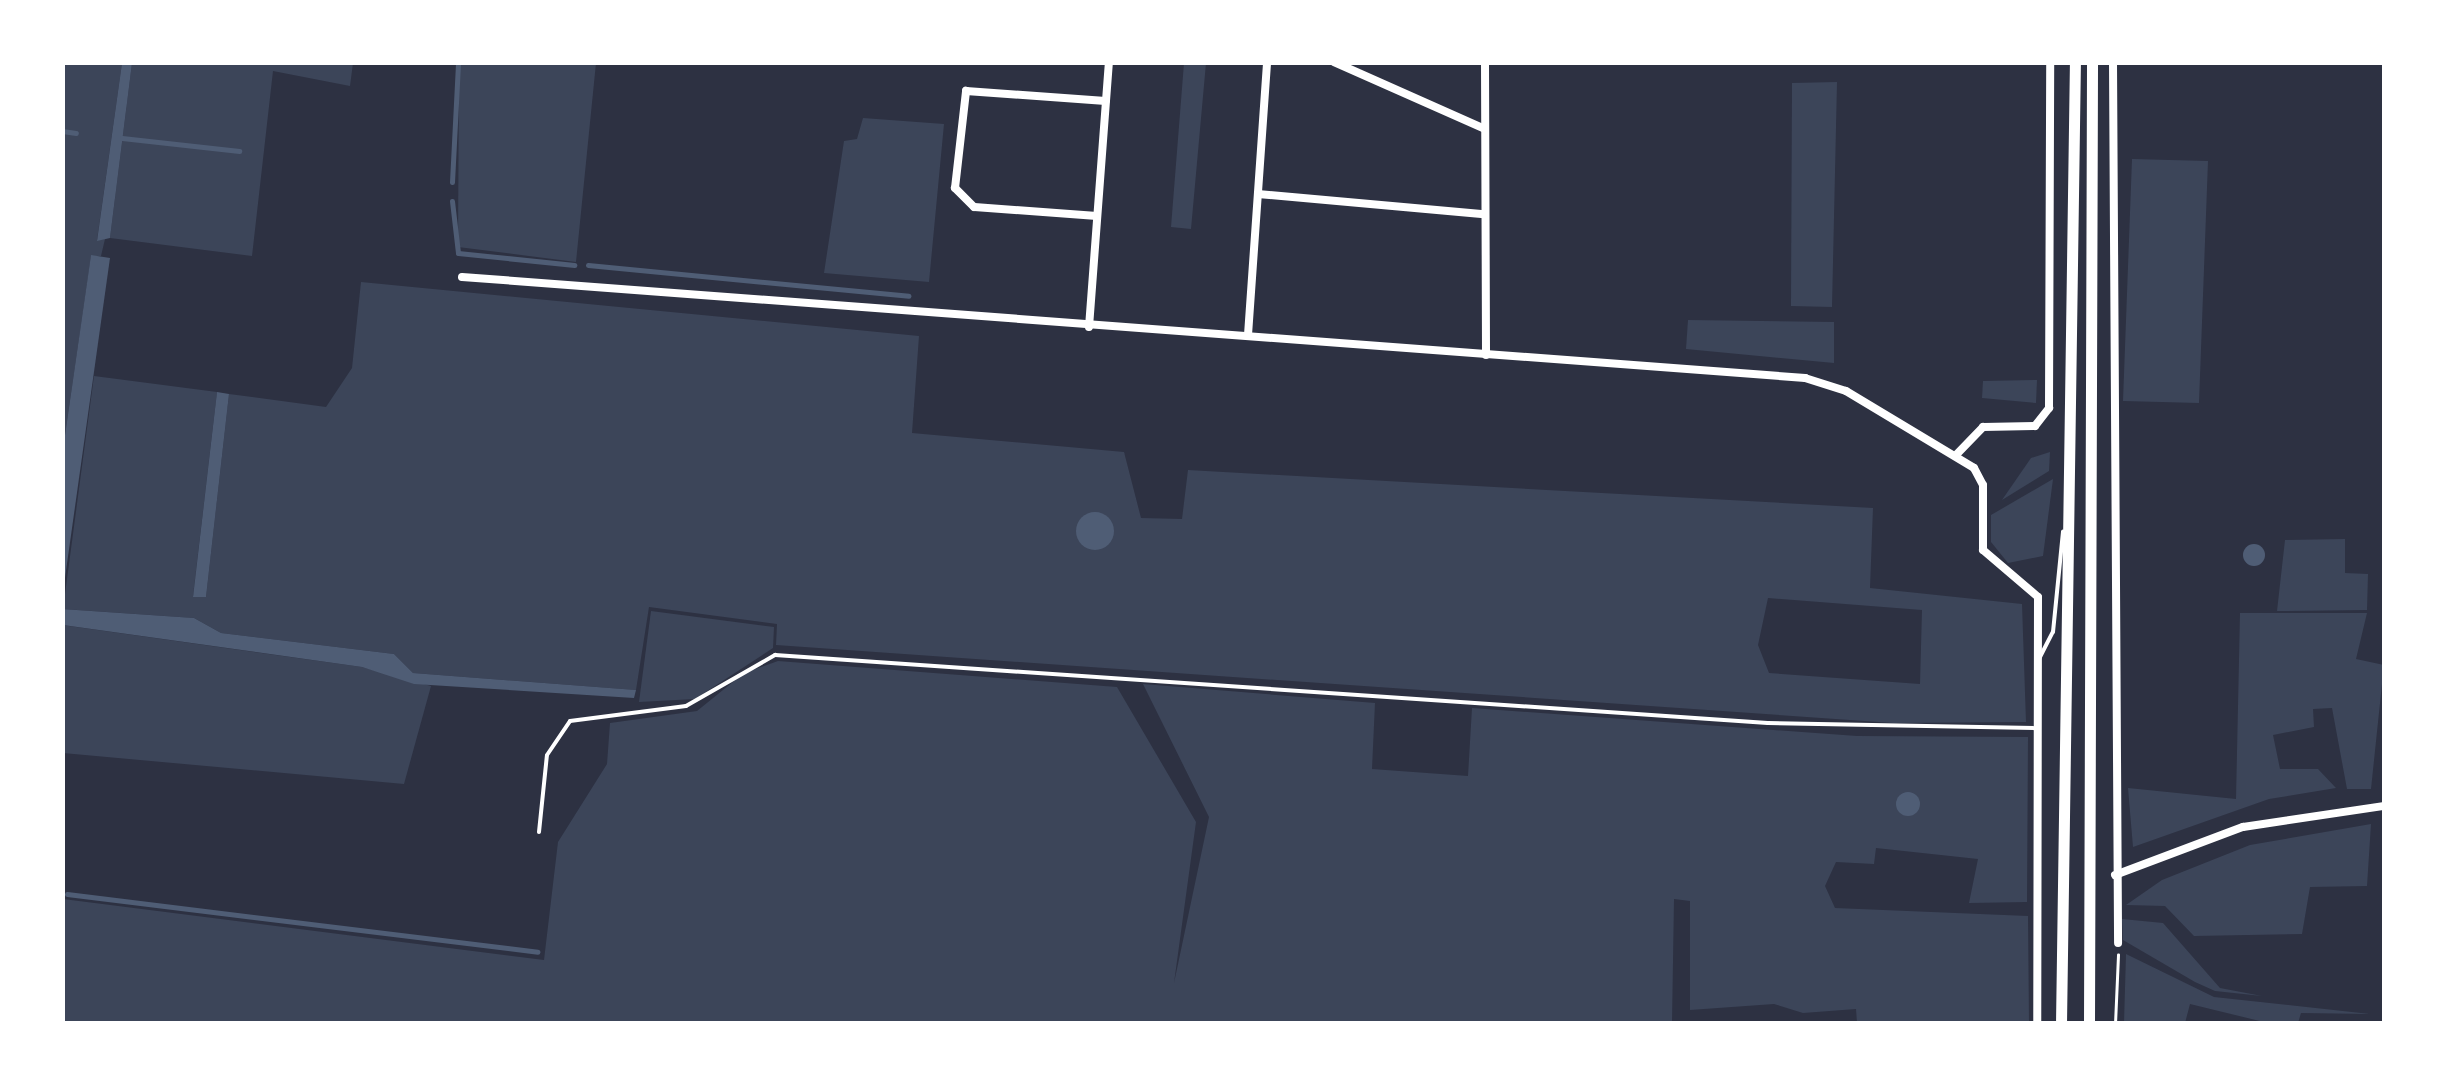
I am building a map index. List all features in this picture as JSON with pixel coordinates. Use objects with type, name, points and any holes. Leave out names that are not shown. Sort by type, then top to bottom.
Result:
[{"type":"main road","points":[[2062,1024],[2073,489],[2076,62]]},
{"type":"main road","points":[[2089,1024],[2092,62]]},
{"type":"street","points":[[1089,327],[1109,62]]},
{"type":"street","points":[[1248,335],[1267,62]]},
{"type":"street","points":[[1334,62],[1483,128]]},
{"type":"street","points":[[1484,62],[1486,356]]},
{"type":"street","points":[[1956,455],[1983,427],[2035,426],[2049,408],[2050,62]]},
{"type":"street","points":[[2113,62],[2118,943]]},
{"type":"street","points":[[1097,216],[960,201],[966,91],[1106,102]]},
{"type":"street","points":[[1258,194],[1484,214]]},
{"type":"street","points":[[462,278],[1828,382],[1956,455],[1983,485],[1983,550],[2036,592],[2040,657],[2037,1024]]},
{"type":"street","points":[[2115,874],[2243,828],[2384,806]]},
{"type":"lane","points":[[2040,657],[2053,632],[2073,489]]},
{"type":"lane","points":[[539,832],[547,755],[570,721],[686,706],[775,655],[1768,722],[2038,728]]},
{"type":"path","points":[[2116,1024],[2118,943]]},
{"type":"shaded area","points":[[63,63],[122,63],[97,240],[105,239],[101,256],[91,256],[63,449]]},
{"type":"shaded area","points":[[122,63],[132,63],[110,238],[97,241]]},
{"type":"shaded area","points":[[132,63],[353,63],[350,86],[273,71],[252,256],[110,238]]},
{"type":"shaded area","points":[[459,63],[596,63],[576,262],[458,247]]},
{"type":"shaded area","points":[[1184,63],[1206,63],[1191,229],[1171,227]]},
{"type":"shaded area","points":[[1837,82],[1832,307],[1791,306],[1792,83]]},
{"type":"shaded area","points":[[863,118],[944,124],[929,282],[824,273],[844,141],[857,139]]},
{"type":"shaded area","points":[[2132,159],[2208,161],[2199,403],[2123,401]]},
{"type":"shaded area","points":[[91,255],[110,258],[63,592],[63,449]]},
{"type":"shaded area","points":[[361,282],[919,336],[912,433],[1124,452],[1141,518],[1182,519],[1188,470],[1873,508],[1870,588],[2022,604],[2026,722],[1893,723],[776,645],[777,624],[649,607],[636,690],[413,673],[394,654],[221,633],[194,618],[63,609],[94,376],[217,392],[193,596],[206,597],[229,394],[326,407],[352,368]],"holes":[[[1768,598],[1922,610],[1920,684],[1769,673],[1758,645]]]},
{"type":"shaded area","points":[[1688,320],[1834,322],[1834,363],[1686,349]]},
{"type":"shaded area","points":[[2037,380],[2036,403],[1982,398],[1983,381]]},
{"type":"shaded area","points":[[217,392],[229,394],[206,597],[193,597]]},
{"type":"shaded area","points":[[2050,452],[2049,471],[2002,500],[2031,458]]},
{"type":"shaded area","points":[[2053,479],[2043,556],[2008,563],[1991,542],[1991,515]]},
{"type":"shaded area","points":[[1095,512],[1108,518],[1114,531],[1108,544],[1095,550],[1082,544],[1076,531],[1082,518]]},
{"type":"shaded area","points":[[2345,539],[2345,573],[2368,574],[2367,610],[2277,611],[2285,540]]},
{"type":"shaded area","points":[[2254,544],[2262,547],[2262,563],[2254,566],[2246,563],[2243,555],[2246,547]]},
{"type":"shaded area","points":[[62,609],[194,618],[221,633],[394,654],[413,673],[636,690],[634,698],[414,684],[362,667],[63,625]]},
{"type":"shaded area","points":[[651,611],[774,627],[773,648],[695,699],[639,702]]},
{"type":"shaded area","points":[[2240,613],[2367,613],[2356,659],[2384,665],[2371,789],[2347,789],[2332,708],[2313,709],[2314,727],[2273,735],[2280,769],[2318,769],[2336,788],[2269,799],[2133,847],[2128,788],[2236,799]]},
{"type":"shaded area","points":[[62,625],[362,667],[431,686],[404,784],[63,753]]},
{"type":"shaded area","points":[[778,661],[1117,687],[1196,822],[1174,983],[1209,817],[1143,684],[1375,703],[1372,769],[1468,776],[1472,708],[1857,736],[2028,737],[2027,902],[1969,903],[1978,859],[1876,848],[1874,864],[1836,862],[1825,886],[1835,908],[2028,916],[2029,1023],[1857,1023],[1856,1009],[1803,1013],[1774,1004],[1690,1010],[1690,901],[1674,899],[1672,1023],[63,1024],[63,899],[544,960],[558,842],[607,764],[610,723],[697,711],[744,673]]},
{"type":"shaded area","points":[[1908,792],[1917,795],[1917,813],[1908,816],[1899,813],[1896,804],[1899,795]]},
{"type":"shaded area","points":[[2371,824],[2367,886],[2310,887],[2302,934],[2194,936],[2165,906],[2126,905],[2162,880],[2250,845]]},
{"type":"shaded area","points":[[2122,919],[2163,923],[2220,988],[2262,996],[2215,991],[2195,982],[2123,940]]},
{"type":"shaded area","points":[[2126,954],[2214,997],[2370,1014],[2301,1013],[2298,1023],[2272,1024],[2190,1004],[2185,1023],[2124,1023]]},
{"type":"waterway","points":[[452,182],[458,62]]},
{"type":"waterway","points":[[62,131],[76,133]]},
{"type":"waterway","points":[[122,138],[239,151]]},
{"type":"waterway","points":[[452,201],[458,253],[574,265]]},
{"type":"waterway","points":[[588,265],[909,296]]},
{"type":"waterway","points":[[67,894],[537,952]]}]
